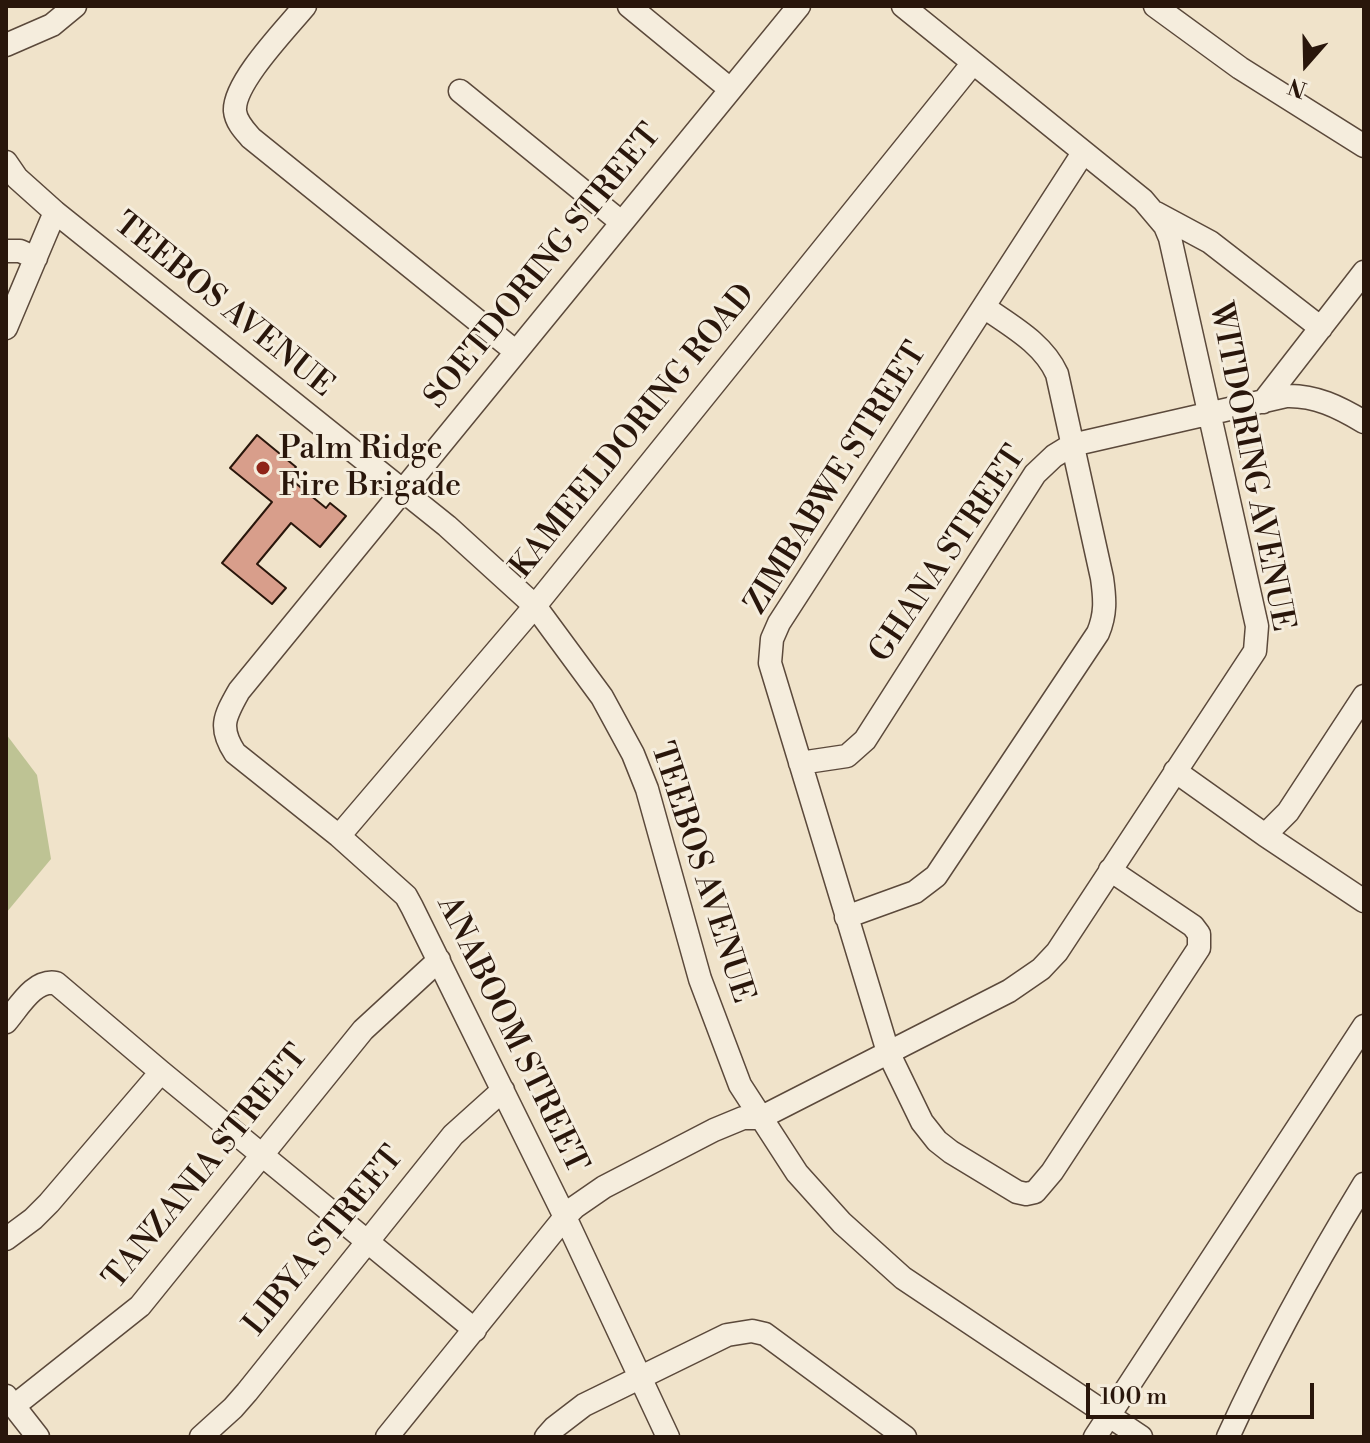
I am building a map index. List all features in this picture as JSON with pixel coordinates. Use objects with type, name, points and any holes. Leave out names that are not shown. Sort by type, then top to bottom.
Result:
[{"type":"street","points":[[6,45],[52,25],[75,6]]},
{"type":"street","points":[[305,6],[245,82],[236,99],[235,113],[241,126],[251,138],[515,351]]},
{"type":"street","points":[[629,6],[730,89]]},
{"type":"street","name":"SOETDORING STREET","points":[[224,721],[239,691],[799,6]]},
{"type":"street","name":"WITDORING AVENUE","points":[[387,1437],[575,1207],[604,1187],[714,1130],[743,1118],[760,1118],[1009,991],[1041,969],[1057,952],[1249,663],[1257,640],[1257,626],[1170,238],[1156,213],[1143,200],[903,6]]},
{"type":"street","points":[[1155,6],[1240,68],[1364,146]]},
{"type":"street","name":"KAMEELDORING ROAD","points":[[339,836],[535,606],[973,63]]},
{"type":"street","points":[[460,91],[621,222]]},
{"type":"street","name":"ZIMBABWE STREET","points":[[1083,153],[788,610],[772,639],[770,663],[888,1052],[922,1122],[937,1141],[1004,1186],[1026,1194],[1035,1192],[1052,1172],[1199,948],[1199,934],[1193,926],[1110,870]]},
{"type":"street","name":"TEEBOS AVENUE","points":[[6,162],[17,178],[55,212],[403,491],[483,557],[535,606],[602,697],[633,754],[647,789],[700,979],[740,1085],[797,1173],[851,1233],[903,1278],[1141,1437]]},
{"type":"street","points":[[6,328],[55,212]]},
{"type":"street","points":[[1156,213],[1210,242],[1321,328]]},
{"type":"street","points":[[6,251],[20,251],[36,258]]},
{"type":"street","points":[[1263,402],[1364,272]]},
{"type":"street","points":[[846,917],[915,892],[936,876],[1098,633],[1104,618],[1106,600],[1057,374],[1051,360],[1029,339],[984,307]]},
{"type":"street","name":"GHANA STREET","points":[[800,763],[837,758],[857,749],[1035,474],[1054,456],[1072,445],[1300,396],[1324,401],[1364,422]]},
{"type":"street","points":[[1265,835],[1288,812],[1364,696]]},
{"type":"street","name":"ANABOOM STREET","points":[[224,721],[226,740],[235,753],[339,836],[406,896],[565,1217],[668,1437]]},
{"type":"street","points":[[1175,771],[1364,901]]},
{"type":"street","name":"TANZANIA STREET","points":[[10,1401],[140,1306],[375,1016],[439,960]]},
{"type":"street","points":[[6,1022],[39,984],[47,981],[56,983],[475,1330]]},
{"type":"street","points":[[1095,1437],[1364,1026]]},
{"type":"street","points":[[6,1239],[49,1203],[161,1072]]},
{"type":"street","name":"LIBYA STREET","points":[[201,1437],[247,1392],[453,1135],[503,1090]]},
{"type":"street","points":[[1228,1437],[1307,1277],[1364,1184]]},
{"type":"street","points":[[546,1437],[584,1405],[727,1335],[752,1331],[765,1334],[905,1437]]},
{"type":"street","points":[[10,1401],[38,1437]]},
{"type":"green space","points":[[6,734],[37,775],[51,859],[6,913]]},
{"type":"building","points":[[257,435],[296,467],[288,477],[326,508],[330,503],[346,516],[320,547],[291,523],[257,564],[286,588],[272,604],[222,563],[272,502],[230,468]]},
{"type":"place","name":"Palm Ridge Fire Brigade","points":[[263,468]]}]
